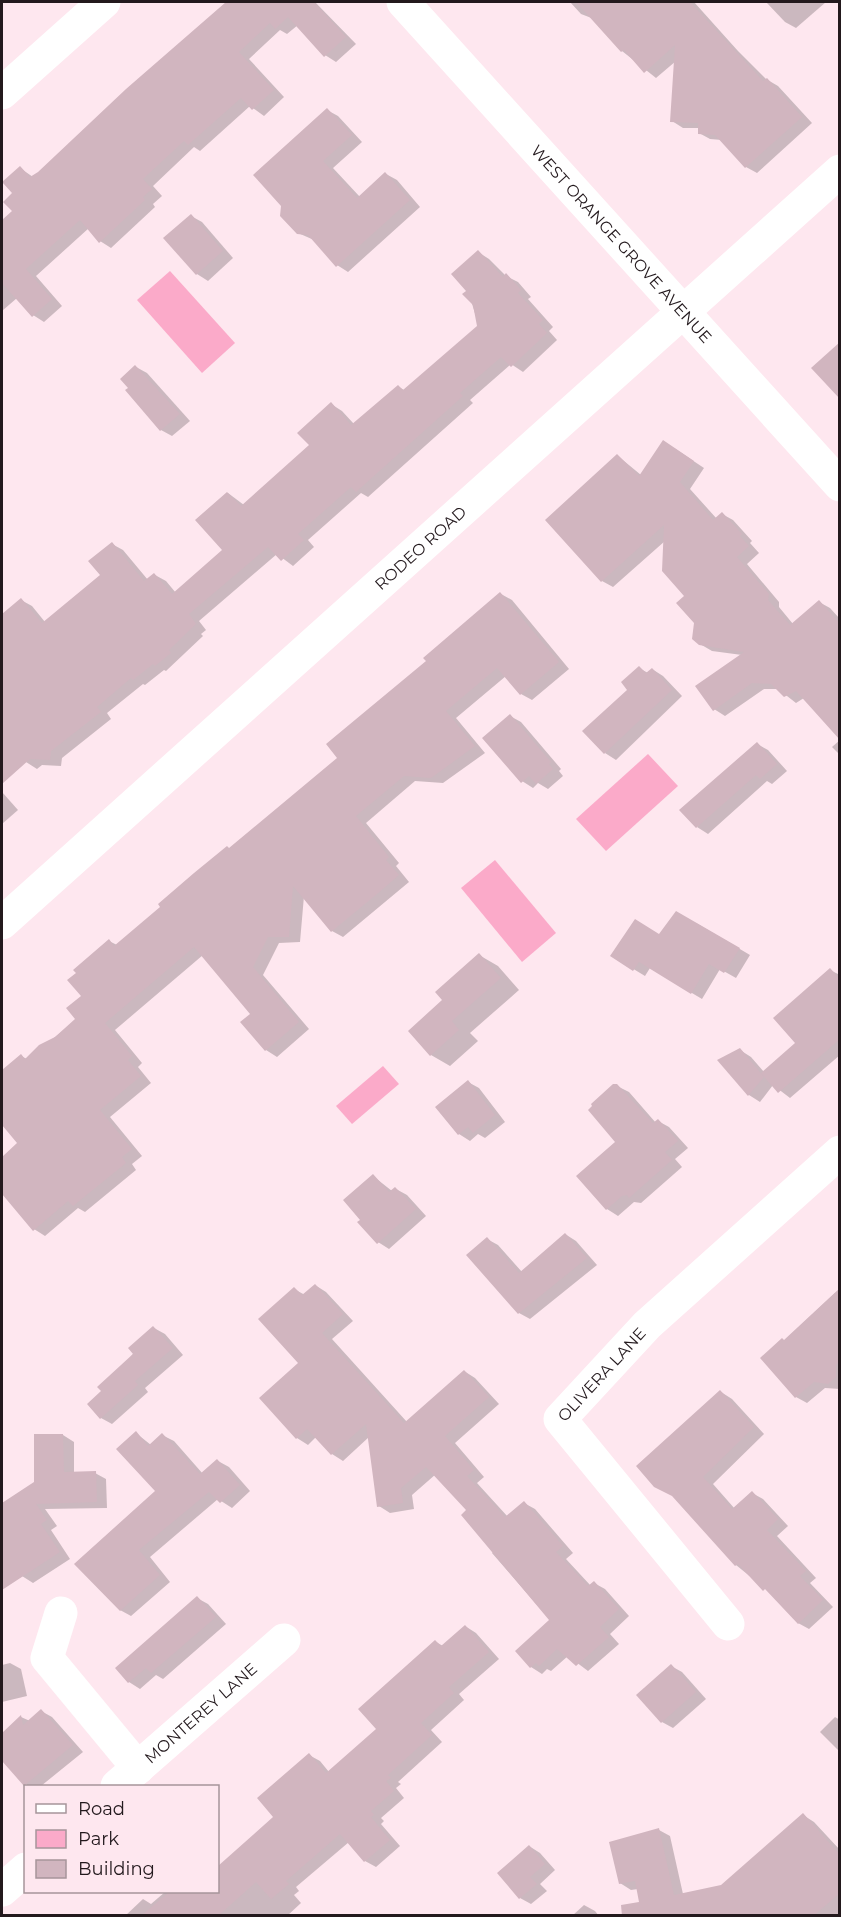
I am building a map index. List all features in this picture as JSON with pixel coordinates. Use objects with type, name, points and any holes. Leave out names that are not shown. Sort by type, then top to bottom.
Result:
[{"type":"street","points":[[2,93],[104,2]]},
{"type":"street","name":"WEST ORANGE GROVE AVENUE","points":[[403,2],[840,485]]},
{"type":"street","name":"RODEO ROAD","points":[[2,923],[840,171]]},
{"type":"street","name":"OLIVERA LANE","points":[[728,1624],[560,1419],[647,1325],[840,1152]]},
{"type":"street","points":[[61,1613],[47,1658],[127,1777]]},
{"type":"street","name":"MONTEREY LANE","points":[[127,1777],[284,1640]]},
{"type":"street","points":[[2,1890],[24,1871]]},
{"type":"green space","points":[[170,271],[235,343],[202,373],[137,300]]},
{"type":"green space","points":[[648,754],[678,786],[606,851],[576,819]]},
{"type":"green space","points":[[495,860],[556,933],[522,962],[461,888]]},
{"type":"green space","points":[[383,1066],[399,1084],[352,1124],[336,1106]]},
{"type":"building","points":[[226,2],[314,2],[346,37],[324,57],[288,17],[275,29],[270,23],[239,52],[274,90],[252,110],[241,98],[188,145],[184,141],[143,179],[152,189],[143,197],[145,200],[99,243],[80,220],[26,269],[52,299],[32,317],[2,283],[2,220],[12,211],[3,202],[12,193],[2,182],[20,166],[30,177],[38,172],[126,89]]},
{"type":"building","points":[[576,2],[690,2],[763,81],[767,78],[802,117],[745,168],[715,135],[698,134],[698,123],[670,122],[675,45],[644,73],[624,50],[621,52]]},
{"type":"building","points":[[327,108],[352,135],[323,161],[357,198],[385,172],[410,200],[336,267],[308,235],[297,234],[280,216],[281,206],[253,175]]},
{"type":"building","points":[[191,214],[223,251],[196,275],[163,238]]},
{"type":"building","points":[[478,250],[503,277],[506,273],[521,290],[518,293],[543,320],[539,324],[547,333],[511,367],[501,357],[460,393],[463,396],[356,492],[351,487],[298,534],[304,540],[281,561],[268,547],[189,614],[196,624],[169,650],[171,653],[133,680],[131,678],[97,707],[101,712],[51,751],[50,760],[30,759],[2,784],[2,614],[21,598],[42,623],[100,575],[88,561],[112,542],[144,581],[154,573],[172,594],[222,550],[195,520],[227,492],[241,506],[309,445],[297,433],[331,402],[351,425],[398,385],[403,390],[477,326],[473,305],[462,294],[466,291],[451,274]]},
{"type":"building","points":[[840,342],[840,399],[811,368]]},
{"type":"building","points":[[135,365],[180,414],[160,431],[125,390],[128,388],[120,379]]},
{"type":"building","points":[[663,440],[694,461],[680,482],[713,520],[722,512],[742,534],[740,536],[749,546],[737,557],[769,594],[768,600],[790,625],[819,600],[840,624],[840,740],[796,691],[784,697],[771,684],[752,683],[713,711],[695,686],[744,652],[699,645],[692,639],[694,623],[676,603],[684,596],[662,571],[664,525],[601,582],[545,520],[617,454],[639,476]]},
{"type":"building","points":[[500,592],[559,662],[520,695],[497,668],[446,711],[475,746],[431,778],[404,776],[356,816],[389,857],[386,860],[399,875],[377,894],[331,932],[293,886],[289,937],[268,937],[253,967],[299,1022],[265,1051],[240,1022],[250,1014],[194,947],[105,1023],[132,1056],[128,1060],[141,1076],[100,1110],[132,1149],[122,1157],[126,1163],[73,1206],[68,1201],[33,1231],[2,1194],[2,1157],[17,1143],[2,1125],[2,1070],[21,1054],[25,1059],[39,1045],[55,1037],[75,1019],[66,1008],[81,996],[67,980],[76,973],[73,970],[109,939],[114,946],[160,907],[158,904],[194,873],[227,846],[229,848],[337,758],[326,744],[426,661],[423,658]]},
{"type":"building","points":[[639,666],[646,673],[652,668],[672,690],[604,754],[582,731],[627,690],[621,682]]},
{"type":"building","points":[[510,714],[551,762],[549,764],[553,769],[536,784],[529,776],[521,783],[482,738]]},
{"type":"building","points":[[757,742],[777,764],[760,779],[756,775],[696,828],[679,810]]},
{"type":"building","points":[[676,911],[740,948],[724,973],[709,964],[691,994],[639,962],[633,971],[610,956],[635,919],[659,934]]},
{"type":"building","points":[[479,953],[501,978],[452,1021],[459,1030],[430,1056],[408,1031],[442,1000],[435,992]]},
{"type":"building","points":[[830,968],[840,979],[840,1039],[778,1093],[761,1073],[795,1043],[773,1018]]},
{"type":"building","points":[[740,1048],[764,1077],[748,1096],[717,1060]]},
{"type":"building","points":[[468,1080],[495,1115],[473,1133],[468,1127],[458,1135],[435,1107]]},
{"type":"building","points":[[613,1084],[617,1084],[653,1123],[658,1119],[678,1141],[665,1152],[672,1160],[629,1198],[627,1195],[622,1196],[606,1210],[576,1176],[615,1142],[588,1110],[591,1104]]},
{"type":"building","points":[[373,1174],[389,1192],[395,1187],[416,1209],[377,1244],[357,1222],[360,1220],[343,1200]]},
{"type":"building","points":[[565,1233],[587,1258],[518,1314],[466,1255],[487,1237],[519,1273]]},
{"type":"building","points":[[315,1284],[343,1314],[322,1333],[404,1423],[464,1370],[489,1397],[445,1436],[474,1470],[467,1476],[505,1517],[524,1501],[563,1546],[556,1552],[588,1586],[594,1581],[619,1609],[600,1627],[609,1637],[576,1666],[557,1649],[539,1666],[536,1663],[530,1668],[515,1651],[549,1620],[461,1515],[466,1510],[426,1467],[401,1488],[403,1503],[377,1507],[366,1424],[331,1455],[307,1429],[296,1439],[259,1398],[298,1363],[258,1319],[294,1287],[302,1295]]},
{"type":"building","points":[[840,1288],[840,1361],[836,1365],[836,1377],[828,1384],[814,1382],[795,1398],[760,1358],[782,1338],[784,1340]]},
{"type":"building","points":[[153,1326],[173,1348],[135,1381],[138,1385],[100,1419],[87,1404],[101,1391],[97,1387],[133,1354],[128,1348]]},
{"type":"building","points":[[720,1390],[754,1427],[703,1477],[732,1509],[752,1491],[778,1519],[767,1530],[806,1571],[800,1576],[823,1600],[798,1624],[738,1564],[735,1566],[672,1496],[654,1487],[636,1466]]},
{"type":"building","points":[[136,1431],[148,1446],[162,1433],[200,1474],[217,1459],[240,1485],[220,1503],[209,1492],[139,1550],[160,1575],[120,1611],[74,1564],[155,1491],[116,1449]]},
{"type":"building","points":[[34,1434],[63,1434],[64,1472],[96,1471],[97,1502],[36,1504],[47,1520],[41,1524],[60,1552],[2,1590],[2,1503],[34,1482]]},
{"type":"building","points":[[197,1596],[216,1617],[151,1673],[146,1668],[128,1683],[115,1668]]},
{"type":"building","points":[[465,1625],[489,1652],[449,1687],[454,1693],[421,1723],[432,1735],[388,1775],[391,1778],[386,1781],[394,1791],[371,1811],[374,1815],[371,1817],[390,1840],[364,1862],[340,1834],[286,1881],[289,1884],[271,1899],[256,1882],[218,1916],[141,1916],[168,1893],[219,1893],[219,1865],[273,1817],[257,1798],[309,1753],[326,1773],[376,1729],[358,1709],[435,1640],[441,1646]]},
{"type":"building","points":[[671,1664],[696,1692],[661,1723],[636,1695]]},
{"type":"building","points":[[41,1709],[73,1745],[24,1786],[2,1761],[2,1733],[21,1715],[23,1725]]},
{"type":"building","points":[[803,1813],[840,1855],[840,1893],[813,1916],[622,1916],[621,1905],[639,1902],[635,1881],[619,1884],[609,1842],[659,1828],[674,1895],[721,1885]]},
{"type":"building","points":[[529,1845],[545,1864],[530,1877],[537,1884],[519,1899],[497,1873]]}]
